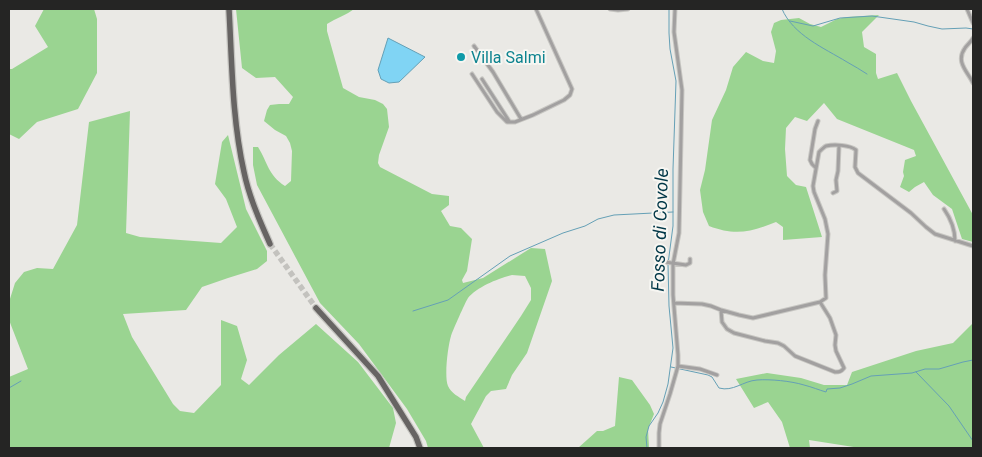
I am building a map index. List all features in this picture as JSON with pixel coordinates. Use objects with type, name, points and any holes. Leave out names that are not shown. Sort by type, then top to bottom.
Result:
[{"type":"main road","points":[[228,9],[236,130],[244,174],[256,212],[270,244]]},
{"type":"main road","points":[[316,308],[378,376],[416,437],[420,448]]},
{"type":"street","points":[[472,74],[497,112],[507,122],[516,122],[533,116],[570,96],[572,89],[536,9]]},
{"type":"street","points":[[610,9],[628,9]]},
{"type":"street","points":[[659,448],[658,433],[660,424],[678,366],[670,263],[678,234],[682,90],[674,32],[676,9]]},
{"type":"street","points":[[967,9],[973,23]]},
{"type":"street","points":[[973,38],[964,48],[961,62],[973,83]]},
{"type":"street","points":[[474,46],[493,72],[522,119]]},
{"type":"street","points":[[482,79],[510,122]]},
{"type":"street","points":[[816,168],[810,160],[818,121]]},
{"type":"street","points":[[674,304],[702,304],[739,316],[753,318],[820,302],[826,298],[825,275],[828,234],[825,219],[812,186],[819,152],[827,146],[848,145],[854,148],[856,150],[855,167],[858,173],[911,213],[935,234],[973,246]]},
{"type":"street","points":[[833,193],[837,191],[839,146]]},
{"type":"street","points":[[944,209],[955,230],[955,241]]},
{"type":"street","points":[[670,263],[686,265],[690,263],[690,259]]},
{"type":"street","points":[[721,310],[722,322],[727,329],[734,333],[778,343],[794,356],[834,372],[842,371],[844,368],[834,345],[836,335],[830,318],[820,302]]},
{"type":"street","points":[[678,366],[700,369],[717,375]]},
{"type":"green space","points":[[44,9],[94,9],[97,19],[97,73],[78,109],[37,122],[19,139],[9,134],[9,69],[48,47],[35,26]]},
{"type":"green space","points":[[236,9],[354,9],[327,24],[327,31],[343,88],[359,97],[375,100],[383,104],[387,109],[389,127],[379,155],[378,163],[380,167],[432,194],[449,196],[449,205],[441,211],[450,226],[461,228],[472,239],[467,271],[462,280],[463,283],[483,278],[531,248],[545,249],[552,281],[527,353],[512,375],[506,389],[491,391],[486,396],[471,424],[484,448],[428,448],[426,441],[407,409],[359,344],[320,303],[257,185],[253,165],[253,147],[258,147],[275,178],[285,186],[291,181],[292,151],[290,143],[286,136],[264,121],[270,105],[289,104],[293,97],[275,77],[256,78],[242,68]],"holes":[[[512,275],[525,276],[531,288],[531,300],[465,401],[455,395],[449,388],[446,375],[451,336],[464,305],[472,294],[488,284]]]},
{"type":"green space","points":[[879,15],[862,32],[864,47],[876,54],[876,73],[878,79],[897,73],[973,215],[973,242],[962,239],[952,209],[933,195],[924,182],[909,192],[900,187],[904,176],[905,160],[916,156],[914,150],[837,119],[824,103],[807,121],[795,117],[786,128],[785,149],[787,176],[796,185],[806,187],[822,237],[783,240],[783,227],[776,222],[743,232],[727,231],[709,226],[703,212],[700,190],[705,170],[712,120],[726,90],[733,67],[746,52],[763,61],[774,63],[776,51],[771,32],[774,23],[781,20],[799,18],[821,27],[837,19]]},
{"type":"green space","points":[[130,111],[126,233],[140,237],[221,243],[237,227],[226,199],[215,184],[222,142],[228,135],[246,209],[267,251],[267,261],[257,269],[202,287],[186,310],[123,314],[132,337],[173,404],[180,411],[194,413],[221,385],[221,320],[237,326],[247,360],[241,379],[249,385],[279,355],[316,324],[358,362],[393,408],[396,423],[389,448],[9,448],[9,377],[28,369],[9,320],[9,302],[15,283],[24,272],[37,268],[53,269],[77,225],[89,122]]},
{"type":"green space","points":[[973,323],[973,448],[860,448],[809,440],[810,448],[790,448],[782,422],[768,402],[754,408],[736,379],[767,373],[801,378],[824,385],[847,385],[852,372],[916,351],[953,343]]},
{"type":"green space","points":[[619,377],[632,380],[650,405],[654,414],[648,429],[649,448],[578,448],[597,431],[603,431],[615,426]]},
{"type":"water","points":[[388,38],[425,57],[399,82],[389,83],[381,79],[378,70]]},
{"type":"waterway","name":"Fosso di Covole","points":[[647,448],[646,437],[649,426],[663,402],[668,384],[673,348],[668,264],[673,226],[676,81],[670,49],[669,9]]},
{"type":"waterway","points":[[782,9],[801,34],[867,74]]},
{"type":"waterway","points":[[790,21],[813,26],[840,18],[872,16],[914,22],[942,29],[973,29]]},
{"type":"waterway","points":[[413,311],[448,300],[510,256],[598,219],[614,215],[673,212]]},
{"type":"waterway","points":[[671,367],[708,375],[712,377],[719,388],[724,389],[752,381],[768,380],[787,381],[826,392],[827,389],[840,388],[871,376],[939,369],[973,360]]},
{"type":"waterway","points":[[916,372],[949,406],[973,441]]},
{"type":"waterway","points":[[9,388],[21,381]]},
{"type":"tunnel","points":[[270,244],[316,308]]},
{"type":"place","name":"Villa Salmi","points":[[461,57]]}]
